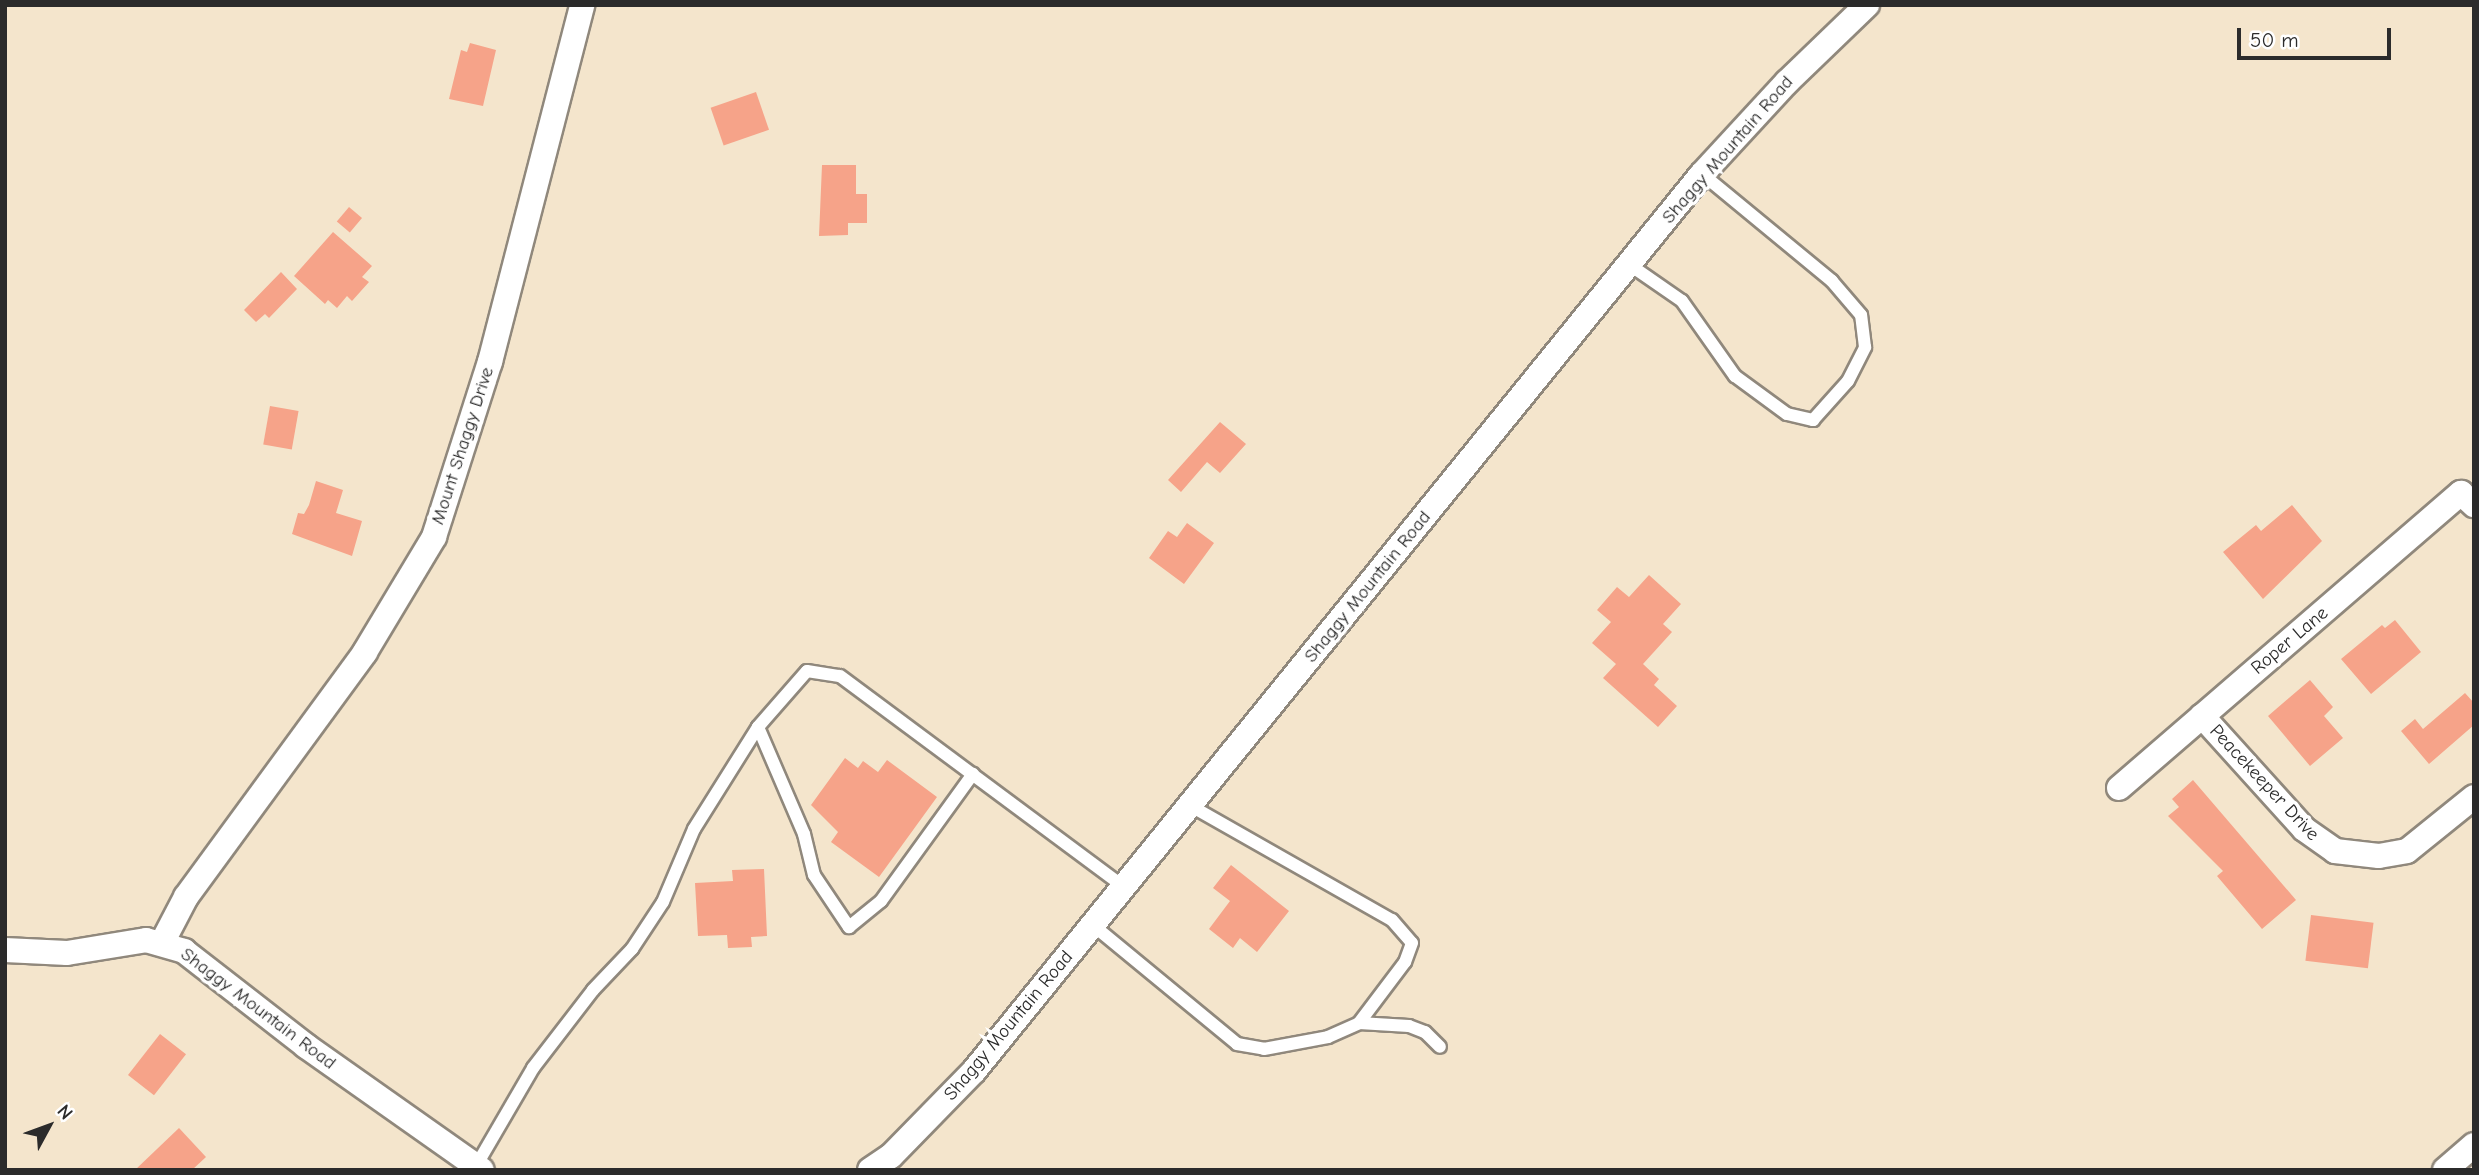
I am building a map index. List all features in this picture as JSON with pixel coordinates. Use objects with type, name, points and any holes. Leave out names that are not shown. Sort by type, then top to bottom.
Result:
[{"type":"street","name":"Mount Shaggy Drive","points":[[163,941],[186,897],[365,652],[434,537],[490,362],[582,5]]},
{"type":"street","name":"Shaggy Mountain Road","points":[[870,1170],[891,1156],[974,1071],[1702,174],[1777,92],[1867,5]]},
{"type":"street","name":"Roper Lane","points":[[2119,788],[2202,716],[2467,499]]},
{"type":"street","name":"Peacekeeper Drive","points":[[2202,716],[2304,829],[2336,851],[2379,856],[2407,851],[2474,797]]},
{"type":"street","name":"Shaggy Mountain Road","points":[[5,950],[68,953],[163,941],[184,951],[306,1046],[479,1168]]},
{"type":"street","points":[[2445,1170],[2474,1145]]},
{"type":"lane","points":[[1630,265],[1682,301],[1735,376],[1787,414],[1814,420],[1848,381],[1865,347],[1861,315],[1832,281],[1702,174]]},
{"type":"lane","points":[[479,1168],[534,1069],[593,990],[632,949],[663,902],[694,829],[758,727],[807,671],[840,676],[1125,888]]},
{"type":"lane","points":[[758,727],[804,834],[814,875],[849,927],[880,901],[973,774]]},
{"type":"lane","points":[[1191,806],[1392,920],[1412,943],[1405,962],[1359,1023]]},
{"type":"lane","points":[[1094,926],[1237,1044],[1264,1049],[1328,1037],[1359,1023],[1409,1026],[1425,1032],[1440,1048]]},
{"type":"building","points":[[470,43],[496,50],[483,106],[449,99],[461,50],[467,52]]},
{"type":"building","points":[[756,92],[769,130],[724,145],[711,108]]},
{"type":"building","points":[[822,165],[856,165],[856,194],[867,194],[867,223],[848,223],[848,235],[819,236]]},
{"type":"building","points":[[349,207],[362,218],[350,232],[337,222]]},
{"type":"building","points":[[333,232],[372,266],[362,277],[369,282],[352,301],[347,296],[337,308],[328,300],[325,304],[294,276]]},
{"type":"building","points":[[281,272],[297,289],[269,318],[265,314],[256,322],[244,310]]},
{"type":"building","points":[[270,406],[299,411],[292,449],[263,444]]},
{"type":"building","points":[[1220,422],[1246,444],[1220,473],[1207,462],[1181,492],[1168,480]]},
{"type":"building","points":[[316,481],[343,490],[336,513],[362,521],[352,556],[292,534],[298,513],[304,514],[309,505]]},
{"type":"building","points":[[2292,505],[2322,541],[2263,599],[2223,552],[2256,525],[2261,531]]},
{"type":"building","points":[[1187,523],[1214,543],[1184,584],[1149,558],[1168,531],[1177,537]]},
{"type":"building","points":[[1649,575],[1681,604],[1663,624],[1672,632],[1643,664],[1659,679],[1654,685],[1677,706],[1658,727],[1603,678],[1616,664],[1592,643],[1611,622],[1597,610],[1617,587],[1629,597]]},
{"type":"building","points":[[2395,620],[2421,652],[2371,694],[2341,659],[2382,625],[2385,628]]},
{"type":"building","points":[[2310,680],[2333,707],[2324,716],[2343,738],[2310,766],[2268,716]]},
{"type":"building","points":[[2465,693],[2474,703],[2474,725],[2429,764],[2401,731],[2415,719],[2423,729]]},
{"type":"building","points":[[845,758],[858,768],[863,761],[878,772],[887,760],[937,797],[879,877],[831,842],[838,832],[811,805]]},
{"type":"building","points":[[2193,780],[2296,900],[2262,929],[2217,876],[2223,871],[2168,816],[2179,807],[2172,799]]},
{"type":"building","points":[[1231,865],[1289,911],[1257,952],[1240,938],[1233,948],[1209,929],[1230,901],[1213,888]]},
{"type":"building","points":[[764,869],[767,936],[751,937],[752,947],[728,948],[727,935],[698,936],[695,883],[733,881],[732,870]]},
{"type":"building","points":[[2311,915],[2374,923],[2368,968],[2305,961]]},
{"type":"building","points":[[160,1034],[186,1054],[154,1095],[128,1075]]},
{"type":"building","points":[[179,1128],[206,1157],[192,1170],[135,1170]]}]
